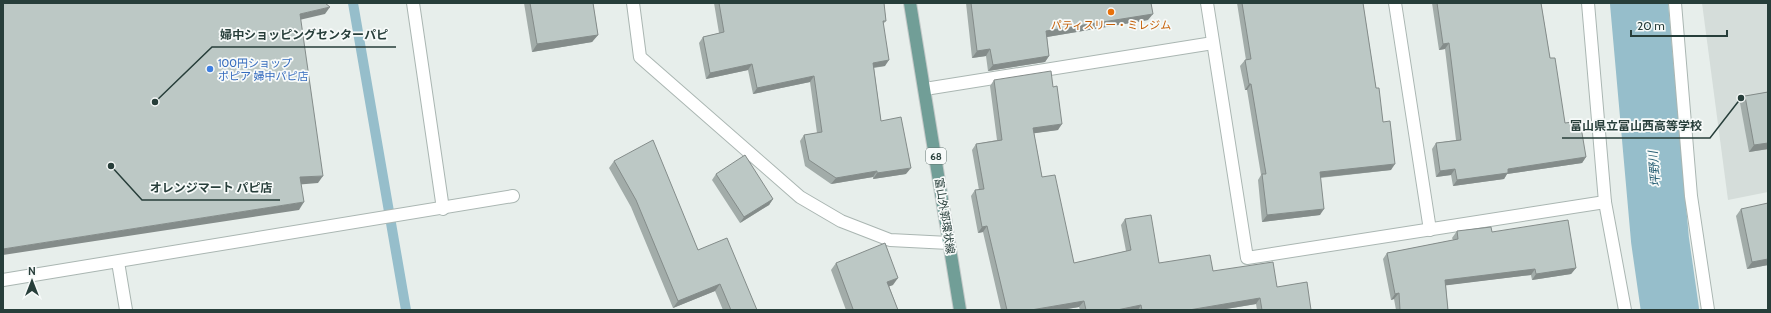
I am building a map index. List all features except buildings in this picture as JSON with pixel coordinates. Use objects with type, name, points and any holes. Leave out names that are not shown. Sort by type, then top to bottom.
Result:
[{"type":"main road","name":"富山外郭環状線","points":[[910,3],[960,310]]},
{"type":"street","points":[[413,3],[443,209]]},
{"type":"street","points":[[633,3],[640,57],[800,197],[841,221],[890,240],[949,244]]},
{"type":"street","points":[[1207,3],[1247,258],[1605,202]]},
{"type":"street","points":[[1395,3],[1430,230]]},
{"type":"street","points":[[1588,3],[1605,202],[1625,310]]},
{"type":"street","points":[[1675,3],[1691,196],[1708,310]]},
{"type":"street","points":[[925,89],[1213,43]]},
{"type":"street","points":[[3,280],[443,209],[513,196]]},
{"type":"street","points":[[118,262],[126,310]]},
{"type":"shaded area","points":[[1702,3],[1768,3],[1768,192],[1728,200]]},
{"type":"waterway","points":[[353,3],[406,310]]},
{"type":"waterway","name":"坪野川","points":[[1639,3],[1660,240],[1670,310]]},
{"type":"place","name":"パティスリー・ミレジム","points":[[1111,12]]},
{"type":"place","name":"100円ショップ ポピア 婦中パピ店","points":[[210,69]]},
{"type":"place","name":"富山県立富山西高等学校","points":[[1741,98]]},
{"type":"place","name":"婦中ショッピングセンターパピ","points":[[155,102]]},
{"type":"place","name":"オレンジマート パピ店","points":[[111,166]]}]
